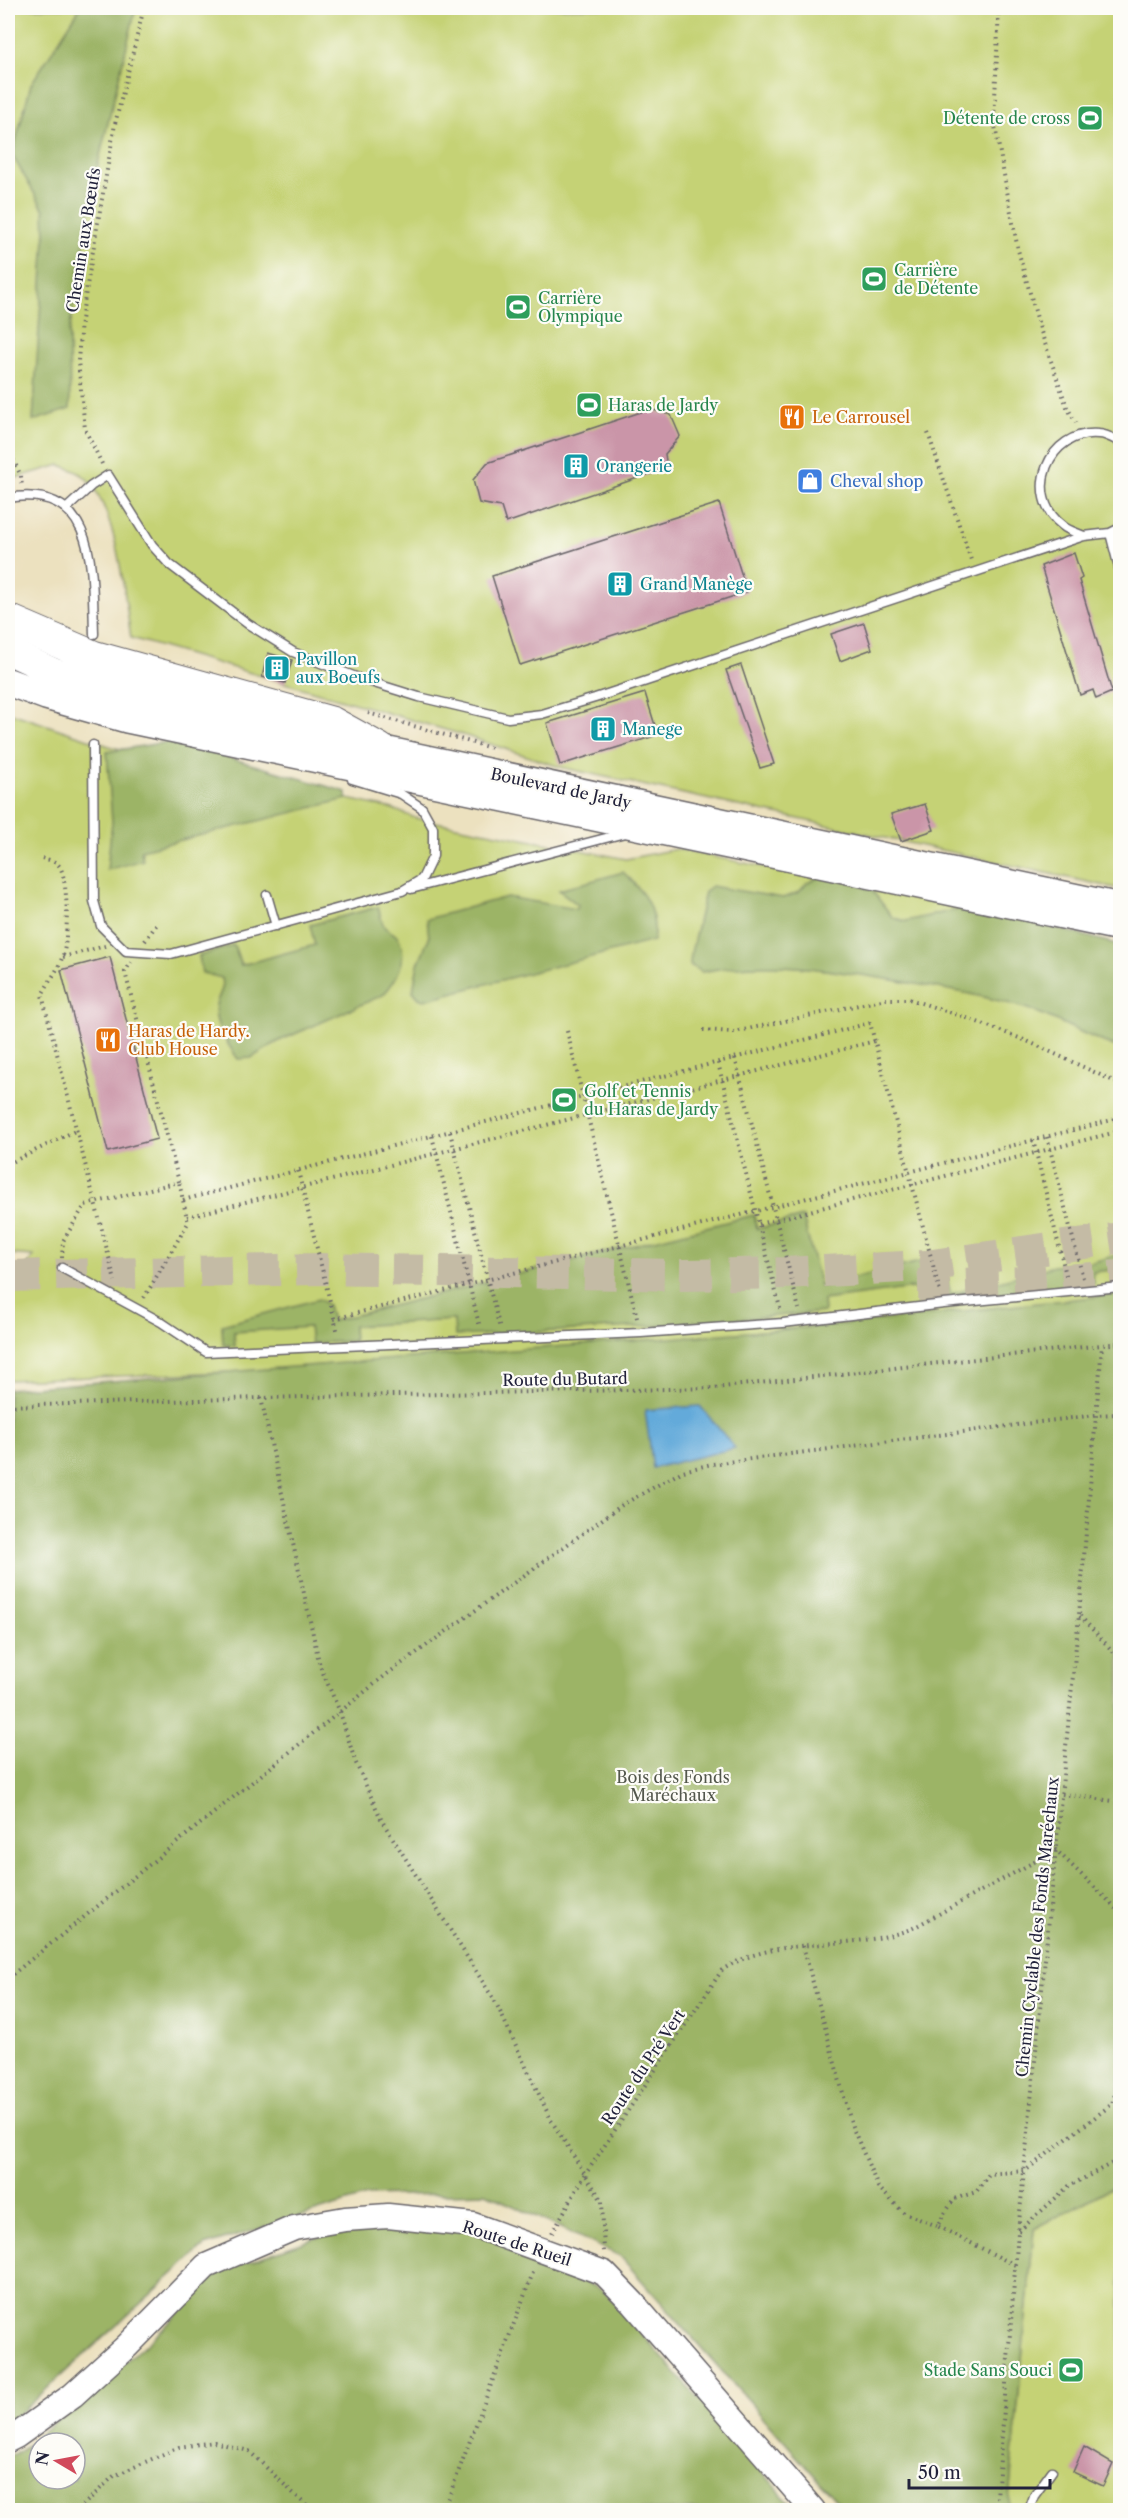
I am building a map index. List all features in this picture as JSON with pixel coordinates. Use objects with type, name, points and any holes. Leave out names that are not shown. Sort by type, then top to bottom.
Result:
[{"type":"highway","points":[[8,620],[166,691],[332,723],[379,749]]},
{"type":"main road","name":"Boulevard de Jardy","points":[[8,651],[54,672],[166,691],[379,749],[1120,907]]},
{"type":"main road","name":"Boulevard de Jardy","points":[[8,681],[46,696],[127,719],[1120,927]]},
{"type":"street","name":"Route de Rueil","points":[[8,2440],[73,2395],[128,2346],[206,2266],[294,2228],[345,2219],[412,2217],[473,2225],[604,2273],[633,2302],[813,2511]]},
{"type":"lane","points":[[1084,536],[1064,527],[1051,514],[1044,499],[1042,481],[1051,455],[1064,442],[1082,435],[1102,434],[1120,442]]},
{"type":"lane","points":[[66,509],[91,486],[108,475],[152,545],[169,564],[248,624],[293,652],[361,679],[419,697],[508,718],[542,714],[595,698],[1084,536],[1110,533],[1120,528]]},
{"type":"lane","points":[[8,498],[23,495],[45,497],[61,504],[77,519],[87,541],[92,583],[94,634]]},
{"type":"lane","points":[[1110,533],[1120,572]]},
{"type":"lane","points":[[212,736],[323,770]]},
{"type":"lane","points":[[93,745],[94,901],[100,927],[126,951],[171,954],[647,827]]},
{"type":"lane","points":[[345,777],[401,794],[422,808],[433,828],[433,856],[422,879],[402,891]]},
{"type":"lane","points":[[267,895],[276,926]]},
{"type":"lane","points":[[62,1268],[137,1309],[206,1352],[641,1333],[783,1323],[1120,1287]]},
{"type":"lane","points":[[1029,2511],[1034,2496],[1052,2472]]},
{"type":"path","name":"Chemin aux Bœufs","points":[[108,475],[85,429],[78,361],[81,320],[115,124],[144,8]]},
{"type":"path","points":[[999,8],[994,121],[1018,250],[1040,328],[1067,407],[1082,435]]},
{"type":"path","points":[[928,433],[975,572]]},
{"type":"path","points":[[8,450],[21,476],[23,495]]},
{"type":"path","points":[[360,711],[460,738],[501,752]]},
{"type":"path","points":[[42,858],[57,862],[62,870],[66,906],[63,957],[42,995],[119,1299]]},
{"type":"path","points":[[137,1309],[188,1223],[125,972],[157,924]]},
{"type":"path","points":[[63,957],[118,943]]},
{"type":"path","points":[[703,1030],[734,1032],[886,999],[909,999],[1027,1041],[1120,1084]]},
{"type":"path","points":[[183,1200],[870,1023],[944,1304]]},
{"type":"path","points":[[567,1031],[641,1333]]},
{"type":"path","points":[[187,1217],[875,1041]]},
{"type":"path","points":[[735,1058],[802,1321]]},
{"type":"path","points":[[717,1063],[783,1323]]},
{"type":"path","points":[[334,1319],[1120,1118]]},
{"type":"path","points":[[8,1164],[77,1130]]},
{"type":"path","points":[[759,1224],[1120,1131]]},
{"type":"path","points":[[450,1132],[503,1339]]},
{"type":"path","points":[[432,1136],[483,1340]]},
{"type":"path","points":[[1047,1137],[1086,1290]]},
{"type":"path","points":[[1033,1140],[1071,1292]]},
{"type":"path","points":[[297,1171],[341,1346]]},
{"type":"path","points":[[62,1268],[63,1241],[85,1205],[179,1182]]},
{"type":"path","name":"Route du Butard","points":[[8,1406],[714,1388],[1120,1343]]},
{"type":"path","name":"Chemin Cyclable des Fonds Maréchaux","points":[[996,2511],[1018,2232],[1079,1615],[1102,1346]]},
{"type":"path","points":[[261,1398],[320,1666],[340,1712],[355,1761],[382,1821],[496,2003],[551,2120],[602,2202],[604,2273]]},
{"type":"path","points":[[8,1978],[387,1674],[622,1505],[683,1471],[712,1464],[1095,1415],[1120,1414]]},
{"type":"path","points":[[1079,1615],[1120,1659]]},
{"type":"path","points":[[1062,1794],[1120,1802]]},
{"type":"path","points":[[1056,1850],[1120,1912]]},
{"type":"path","name":"Route du Pré Vert","points":[[444,2511],[542,2250],[585,2175],[722,1970],[738,1959],[756,1953],[891,1937],[913,1928],[1056,1850]]},
{"type":"path","points":[[803,1946],[852,2126],[878,2187],[904,2213],[937,2226],[1016,2265]]},
{"type":"path","points":[[937,2226],[954,2199],[976,2192],[989,2174],[1025,2172],[1112,2104],[1120,2077]]},
{"type":"path","points":[[1018,2232],[1069,2186],[1120,2159]]},
{"type":"path","points":[[78,2511],[114,2476],[179,2447],[213,2442],[249,2451],[311,2511]]},
{"type":"green space","name":"Haras de Jardy","points":[[8,8],[1120,8],[1120,889],[560,767],[463,735],[131,638],[118,553],[112,531],[96,492],[85,477],[60,465],[8,480]]},
{"type":"green space","points":[[80,8],[136,8],[98,164],[69,333],[70,409],[33,421],[45,238],[44,210],[12,155],[31,84]]},
{"type":"green space","name":"Golf et Tennis du Haras de Jardy","points":[[8,712],[112,747],[393,809],[415,818],[626,859],[676,849],[995,914],[1120,945],[1120,1307],[394,1366],[8,1380],[8,1293],[34,1256],[8,1254]]},
{"type":"green space","points":[[172,741],[347,792],[347,799],[141,850],[143,860],[107,870],[112,822],[107,752]]},
{"type":"green space","points":[[623,872],[648,903],[653,921],[653,941],[424,1000],[413,991],[418,964],[429,938],[427,919],[507,897],[576,909],[578,905],[559,890]]},
{"type":"green space","points":[[822,876],[844,879],[872,890],[893,918],[906,921],[973,906],[1120,945],[1120,969],[1116,970],[1120,990],[1120,1048],[1028,1009],[961,992],[822,969],[749,966],[702,972],[690,965],[705,892],[711,886],[783,898],[799,892],[807,883]]},
{"type":"green space","points":[[378,907],[384,926],[397,936],[403,953],[397,976],[383,995],[279,1041],[251,1058],[238,1059],[221,1032],[216,1016],[215,1009],[222,987],[222,978],[202,973],[199,956],[234,945],[241,965],[315,945],[310,925]]},
{"type":"green space","points":[[754,1215],[757,1229],[803,1217],[820,1286],[941,1257],[951,1294],[1054,1266],[1090,1263],[1120,1254],[1120,1269],[1093,1272],[1094,1284],[928,1301],[913,1288],[823,1300],[824,1312],[656,1326],[455,1336],[454,1320],[353,1326],[354,1341],[311,1343],[309,1327],[234,1332],[235,1346],[223,1345],[222,1325],[319,1299],[328,1305],[332,1321]]},
{"type":"green space","name":"Bois des Fonds Maréchaux","points":[[1120,1294],[1120,2183],[1034,2229],[1008,2510],[845,2510],[620,2256],[486,2193],[367,2196],[204,2246],[8,2424],[8,1389],[826,1326]]},
{"type":"green space","name":"Stade Sans Souci","points":[[1120,2183],[1120,2510],[1008,2510],[1034,2229]]},
{"type":"green space","points":[[371,2219],[481,2228],[605,2292],[796,2510],[8,2510],[8,2456],[19,2452],[27,2445],[27,2491],[87,2491],[87,2431],[44,2431],[160,2332],[218,2272]]},
{"type":"water","points":[[700,1406],[735,1448],[653,1468],[645,1410]]},
{"type":"building","name":"Orangerie","points":[[650,409],[671,415],[680,436],[665,454],[667,468],[506,523],[501,507],[479,503],[473,480],[487,463]]},
{"type":"building","name":"Grand Manège","points":[[719,503],[747,592],[520,665],[492,576]]},
{"type":"building","points":[[1074,553],[1082,578],[1079,580],[1112,692],[1096,699],[1093,690],[1080,695],[1041,566]]},
{"type":"building","points":[[864,623],[872,649],[840,661],[831,634]]},
{"type":"building","name":"Pavillon aux Boeufs","points":[[268,653],[292,660],[285,683],[262,677]]},
{"type":"building","points":[[741,665],[774,764],[760,768],[726,670]]},
{"type":"building","name":"Manege","points":[[645,693],[658,735],[560,765],[547,723]]},
{"type":"building","points":[[925,804],[934,830],[901,841],[891,814]]},
{"type":"building","points":[[110,957],[157,1139],[108,1152],[61,970]]},
{"type":"building","points":[[1084,2447],[1113,2464],[1103,2486],[1073,2472]]},
{"type":"tunnel","points":[[8,1276],[320,1269],[686,1275],[784,1273],[926,1266],[1120,1238]]},
{"type":"tunnel","points":[[918,1285],[1035,1282],[1120,1276]]},
{"type":"place","name":"Détente de cross","points":[[1090,118]]},
{"type":"place","name":"Carrière de Détente","points":[[874,279]]},
{"type":"place","name":"Carrière Olympique","points":[[518,307]]},
{"type":"place","name":"Haras de Jardy","points":[[589,405]]},
{"type":"place","name":"Le Carrousel","points":[[792,417]]},
{"type":"place","name":"Orangerie","points":[[576,466]]},
{"type":"place","name":"Cheval shop","points":[[810,481]]},
{"type":"place","name":"Grand Manège","points":[[620,584]]},
{"type":"place","name":"Pavillon aux Boeufs","points":[[277,668]]},
{"type":"place","name":"Manege","points":[[603,729]]},
{"type":"place","name":"Haras de Hardy. Club House","points":[[108,1040]]},
{"type":"place","name":"Golf et Tennis du Haras de Jardy","points":[[564,1100]]},
{"type":"place","name":"Stade Sans Souci","points":[[1071,2370]]}]
